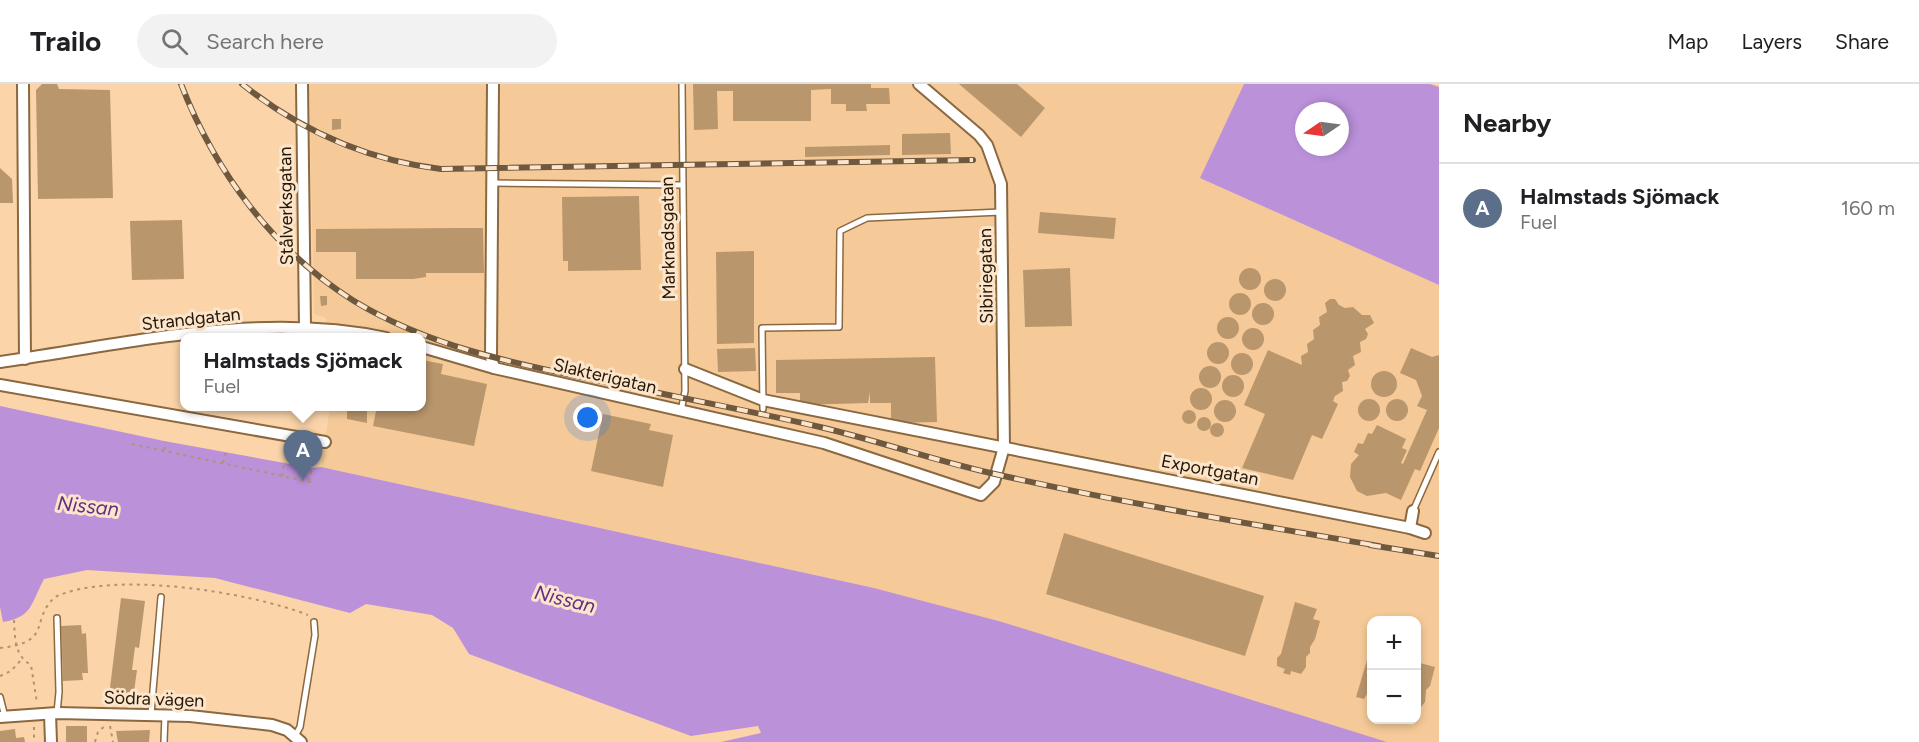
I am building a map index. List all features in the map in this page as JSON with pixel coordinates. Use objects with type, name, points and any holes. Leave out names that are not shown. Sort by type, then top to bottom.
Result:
[{"type":"street","points":[[23,84],[25,359]]},
{"type":"street","name":"Stålverksgatan","points":[[302,84],[305,328]]},
{"type":"street","points":[[493,84],[491,357],[494,368]]},
{"type":"street","name":"Sibiriegatan","points":[[919,84],[971,128],[987,145],[1000,173],[1004,447],[994,482],[981,495]]},
{"type":"street","name":"Strandgatan","points":[[209,333],[268,327],[364,333]]},
{"type":"street","name":"Strandgatan","points":[[0,362],[180,336]]},
{"type":"street","points":[[426,348],[494,368]]},
{"type":"street","name":"Slakterigatan","points":[[494,368],[824,443],[981,495]]},
{"type":"street","name":"Exportgatan","points":[[685,369],[763,404],[1004,447],[1410,528],[1425,533]]},
{"type":"street","points":[[0,385],[325,442]]},
{"type":"street","points":[[1410,528],[1413,511]]},
{"type":"street","name":"Södra vägen","points":[[2,717],[35,710],[53,714],[165,714],[255,722],[287,730],[298,739]]},
{"type":"street","points":[[51,742],[53,714]]},
{"type":"lane","name":"Marknadsgatan","points":[[681,411],[685,391],[682,84]]},
{"type":"lane","points":[[494,183],[682,185]]},
{"type":"lane","points":[[763,404],[762,328],[839,327],[840,231],[867,218],[1001,212]]},
{"type":"lane","points":[[1413,511],[1439,452]]},
{"type":"lane","points":[[151,714],[161,597]]},
{"type":"lane","points":[[53,714],[59,692],[57,618]]},
{"type":"lane","points":[[298,739],[315,635],[314,622]]},
{"type":"lane","points":[[0,697],[2,717]]},
{"type":"lane","points":[[164,742],[165,714]]},
{"type":"path","points":[[164,450],[166,442]]},
{"type":"path","points":[[132,444],[315,483]]},
{"type":"path","points":[[223,463],[226,452]]},
{"type":"path","points":[[282,476],[284,463]]},
{"type":"path","points":[[309,481],[312,468]]},
{"type":"path","points":[[0,648],[16,646],[31,639],[55,597],[91,588],[162,585],[204,589],[308,614],[314,622]]},
{"type":"path","points":[[14,620],[16,646],[22,660],[31,664],[35,710],[34,742]]},
{"type":"path","points":[[0,676],[11,671],[22,660]]},
{"type":"path","points":[[95,742],[98,732],[109,722],[113,742]]},
{"type":"shaded area","points":[[309,84],[1244,84],[1201,178],[1439,285],[1439,742],[1387,742],[874,588],[321,467],[329,411],[426,411],[426,333],[327,333],[326,318],[314,314]]},
{"type":"water","points":[[1244,84],[1430,84],[1439,87],[1439,285],[1200,178]]},
{"type":"water","name":"Nissan","points":[[0,406],[164,441],[312,468],[321,467],[874,588],[1002,622],[1387,742],[721,742],[761,733],[758,726],[691,736],[469,654],[453,628],[432,615],[366,604],[350,613],[215,578],[87,570],[44,579],[26,613],[3,622],[0,607]]},
{"type":"building","points":[[42,84],[57,84],[59,89],[110,90],[113,198],[38,199],[36,90]]},
{"type":"building","points":[[693,84],[871,84],[871,88],[889,88],[890,104],[866,104],[867,111],[846,111],[846,104],[831,104],[831,89],[811,90],[811,121],[733,121],[733,91],[717,91],[718,129],[694,130]]},
{"type":"building","points":[[959,84],[1017,84],[1045,108],[1021,137]]},
{"type":"building","points":[[332,119],[341,119],[341,129],[332,130]]},
{"type":"building","points":[[950,133],[951,154],[902,155],[902,134]]},
{"type":"building","points":[[890,145],[890,155],[805,157],[805,147]]},
{"type":"building","points":[[0,168],[12,179],[13,203],[0,203]]},
{"type":"building","points":[[639,196],[641,270],[568,271],[568,261],[563,261],[562,197]]},
{"type":"building","points":[[1040,212],[1116,218],[1114,239],[1038,233]]},
{"type":"building","points":[[182,220],[184,279],[132,280],[130,221]]},
{"type":"building","points":[[483,228],[484,273],[426,273],[426,277],[413,279],[356,279],[356,252],[316,252],[316,229]]},
{"type":"building","points":[[754,251],[754,343],[717,344],[716,252]]},
{"type":"building","points":[[1070,268],[1072,326],[1025,327],[1023,270]]},
{"type":"building","points":[[1250,268],[1258,271],[1261,279],[1258,287],[1250,290],[1242,287],[1239,279],[1242,271]]},
{"type":"building","points":[[1275,279],[1283,282],[1286,290],[1283,298],[1275,301],[1267,298],[1264,290],[1267,282]]},
{"type":"building","points":[[1240,293],[1248,296],[1251,304],[1248,312],[1240,315],[1232,312],[1229,304],[1232,296]]},
{"type":"building","points":[[320,296],[327,296],[327,305],[321,306]]},
{"type":"building","points":[[1330,299],[1335,299],[1345,308],[1353,307],[1362,315],[1370,315],[1374,323],[1365,329],[1368,334],[1366,339],[1360,342],[1361,352],[1353,356],[1355,365],[1348,370],[1350,376],[1347,381],[1342,382],[1343,391],[1335,396],[1333,401],[1338,404],[1322,439],[1312,435],[1293,480],[1242,468],[1265,414],[1244,405],[1268,350],[1302,365],[1301,356],[1308,352],[1307,344],[1314,339],[1313,330],[1320,325],[1319,317],[1327,312],[1325,303]]},
{"type":"building","points":[[1263,303],[1271,306],[1274,314],[1271,322],[1263,325],[1255,322],[1252,314],[1255,306]]},
{"type":"building","points":[[1228,317],[1236,320],[1239,328],[1236,336],[1228,339],[1220,336],[1217,328],[1220,320]]},
{"type":"building","points":[[1253,328],[1261,331],[1264,339],[1261,347],[1253,350],[1245,347],[1242,339],[1245,331]]},
{"type":"building","points":[[1218,342],[1226,345],[1229,353],[1226,361],[1218,364],[1210,361],[1207,353],[1210,345]]},
{"type":"building","points":[[755,348],[756,371],[718,372],[717,349]]},
{"type":"building","points":[[1411,348],[1432,357],[1439,355],[1439,428],[1420,471],[1415,469],[1401,500],[1386,493],[1367,496],[1357,491],[1350,477],[1351,464],[1359,455],[1354,452],[1358,443],[1363,444],[1368,433],[1372,434],[1377,425],[1406,439],[1402,448],[1407,450],[1401,463],[1403,464],[1427,410],[1417,406],[1422,396],[1416,380],[1400,373]]},
{"type":"building","points":[[1242,353],[1250,356],[1253,364],[1250,372],[1242,375],[1234,372],[1231,364],[1234,356]]},
{"type":"building","points":[[935,357],[937,422],[891,423],[891,403],[870,403],[870,392],[868,403],[800,405],[800,393],[776,393],[776,360]]},
{"type":"building","points":[[426,361],[443,364],[441,374],[487,384],[474,446],[373,426],[376,411],[426,411]]},
{"type":"building","points":[[1210,366],[1218,369],[1221,377],[1218,385],[1210,388],[1202,385],[1199,377],[1202,369]]},
{"type":"building","points":[[1384,371],[1393,375],[1397,384],[1393,393],[1384,397],[1375,393],[1371,384],[1375,375]]},
{"type":"building","points":[[1233,375],[1241,378],[1244,386],[1241,394],[1233,397],[1225,394],[1222,386],[1225,378]]},
{"type":"building","points":[[1201,388],[1209,391],[1212,399],[1209,407],[1201,410],[1193,407],[1190,399],[1193,391]]},
{"type":"building","points":[[1369,399],[1377,402],[1380,410],[1377,418],[1369,421],[1361,418],[1358,410],[1361,402]]},
{"type":"building","points":[[1397,399],[1405,402],[1408,410],[1405,418],[1397,421],[1389,418],[1386,410],[1389,402]]},
{"type":"building","points":[[1225,400],[1233,403],[1236,411],[1233,419],[1225,422],[1217,419],[1214,411],[1217,403]]},
{"type":"building","points":[[1189,410],[1194,412],[1196,417],[1194,422],[1189,424],[1184,422],[1182,417],[1184,412]]},
{"type":"building","points":[[347,411],[367,411],[367,423],[347,419]]},
{"type":"building","points":[[603,414],[651,424],[649,430],[673,435],[663,487],[591,471]]},
{"type":"building","points":[[1204,417],[1209,419],[1211,424],[1209,429],[1204,431],[1199,429],[1197,424],[1199,419]]},
{"type":"building","points":[[1217,423],[1222,425],[1224,430],[1222,435],[1217,437],[1212,435],[1210,430],[1212,425]]},
{"type":"building","points":[[1064,533],[1264,596],[1245,656],[1046,594]]},
{"type":"building","points":[[121,598],[145,601],[139,648],[135,647],[132,670],[137,670],[134,692],[130,690],[130,698],[109,696]]},
{"type":"building","points":[[1295,602],[1317,609],[1313,619],[1320,621],[1310,653],[1306,657],[1306,667],[1301,674],[1291,671],[1290,675],[1283,673],[1285,669],[1277,666],[1277,658],[1281,654]]},
{"type":"building","points":[[81,625],[82,634],[86,633],[88,673],[82,673],[83,680],[63,681],[61,626]]},
{"type":"building","points":[[1367,660],[1367,694],[1364,699],[1356,697]]},
{"type":"building","points":[[1421,663],[1435,667],[1430,686],[1426,690],[1425,702],[1421,707]]},
{"type":"building","points":[[66,726],[87,726],[87,742],[66,742]]},
{"type":"building","points":[[15,729],[16,738],[24,737],[25,742],[0,742],[0,731]]},
{"type":"building","points":[[150,730],[149,742],[118,742],[116,731]]},
{"type":"railway","points":[[181,84],[211,148],[250,207],[273,234],[325,281],[354,301],[382,317],[419,333]]},
{"type":"railway","points":[[242,84],[287,116],[336,141],[387,159],[441,169],[973,160]]},
{"type":"railway","points":[[426,336],[502,359],[820,427],[951,463],[1043,485],[1379,546]]},
{"type":"railway","points":[[1370,545],[1439,556]]},
{"type":"place","name":"Halmstads Sjömack","points":[[303,480]]}]
